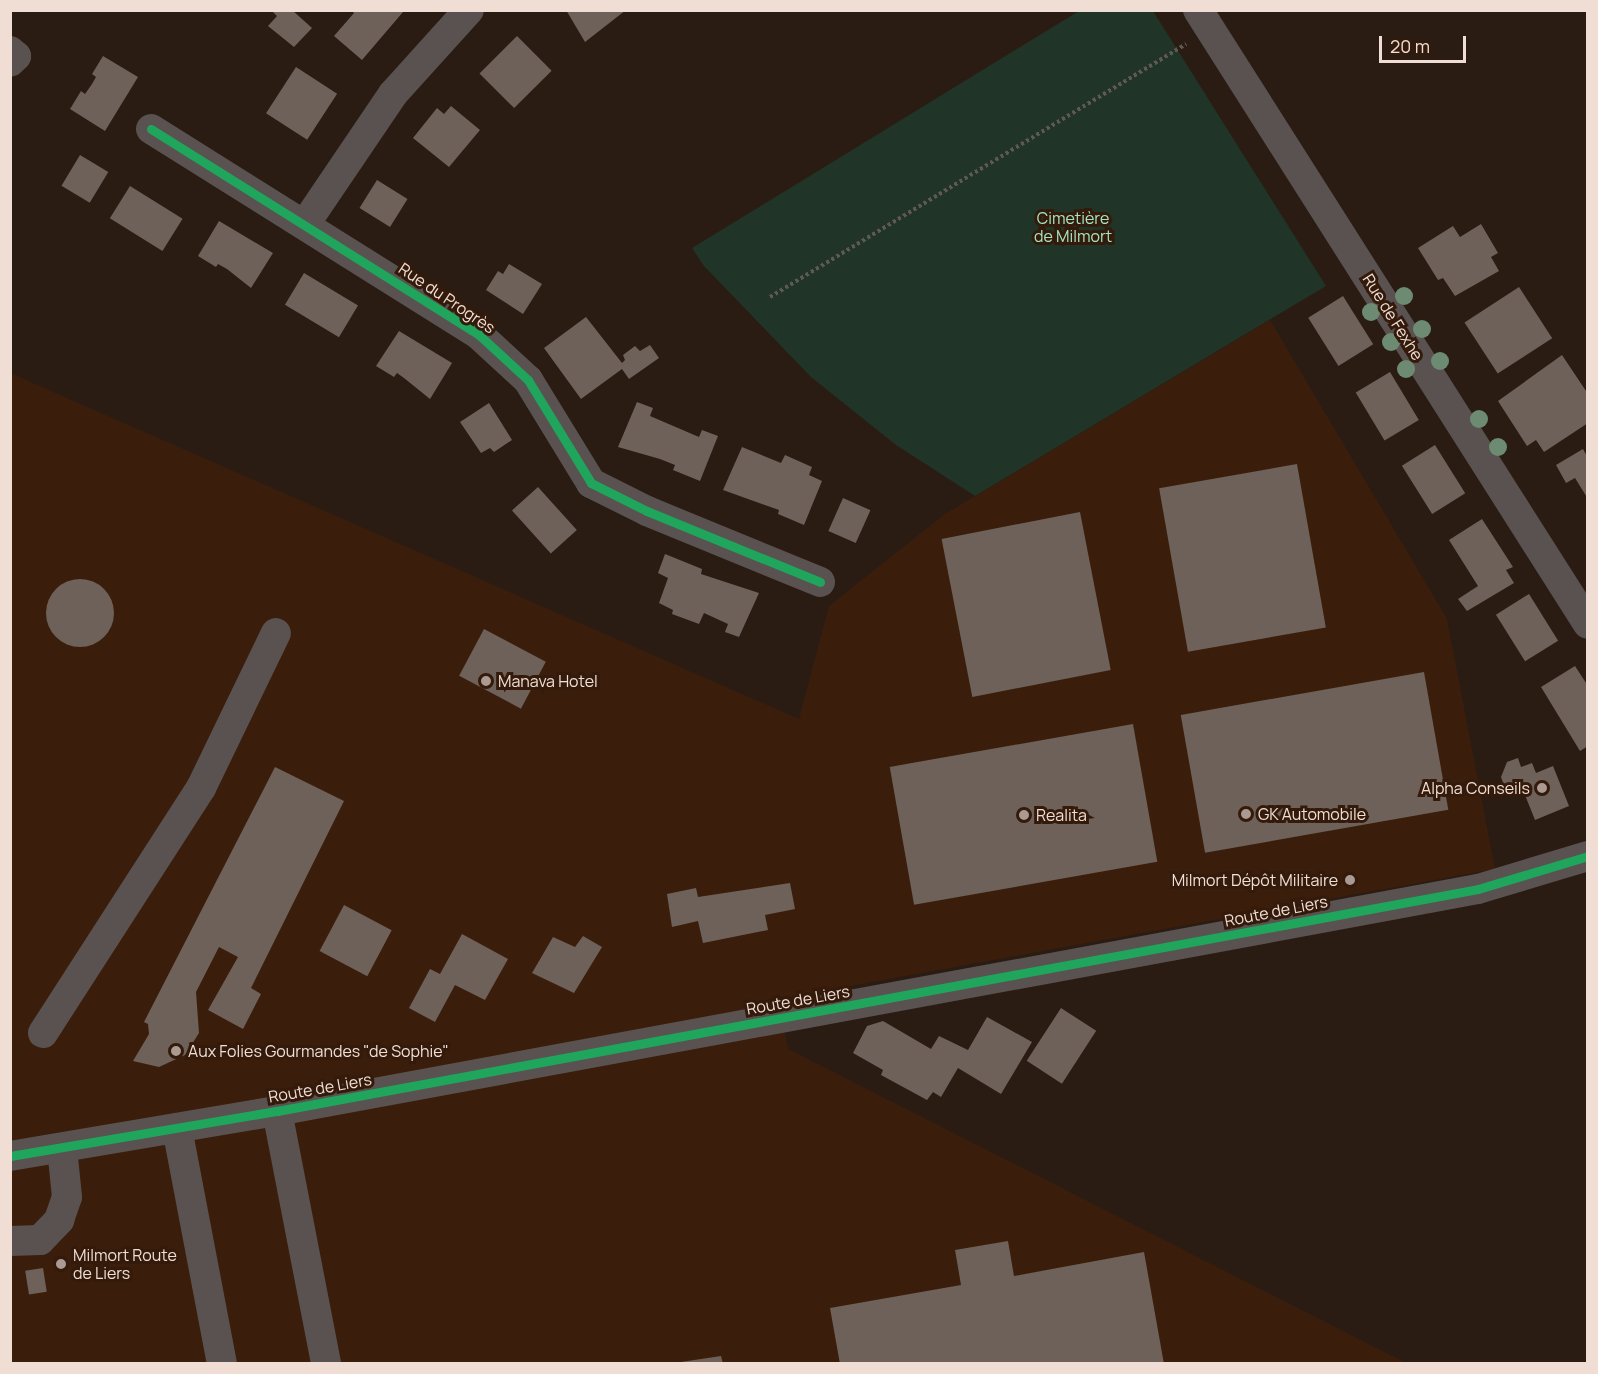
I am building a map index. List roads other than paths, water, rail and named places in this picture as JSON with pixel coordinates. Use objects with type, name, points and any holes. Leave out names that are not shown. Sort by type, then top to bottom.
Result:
[{"type":"street","points":[[305,224],[393,94],[469,10]]},
{"type":"street","name":"Rue de Fexhe","points":[[1204,20],[1587,624]]},
{"type":"street","points":[[10,51],[16,56],[10,62]]},
{"type":"street","name":"Rue du Progrès","points":[[151,129],[478,334],[528,380],[591,483],[646,511],[820,582]]},
{"type":"street","points":[[43,1033],[201,788],[276,633]]},
{"type":"street","name":"Route de Liers","points":[[1546,868],[1587,843]]},
{"type":"street","name":"Route de Liers","points":[[10,1156],[277,1111],[1478,889],[1587,856]]},
{"type":"street","points":[[277,1111],[326,1364]]},
{"type":"street","points":[[177,1128],[222,1364]]},
{"type":"street","points":[[10,1241],[40,1240],[59,1220],[66,1197],[62,1148]]},
{"type":"place","name":"Manava Hotel","points":[[486,681]]},
{"type":"place","name":"Alpha Conseils","points":[[1542,788]]},
{"type":"place","name":"GK Automobile","points":[[1246,814]]},
{"type":"place","name":"Realita","points":[[1024,815]]},
{"type":"place","name":"Milmort Dépôt Militaire","points":[[1350,880]]},
{"type":"place","name":"Aux Folies Gourmandes \"de Sophie\"","points":[[176,1051]]},
{"type":"place","name":"Milmort Route de Liers","points":[[61,1264]]},
{"type":"park label","name":"Cimetière de Milmort","points":[[1073,227]]}]
